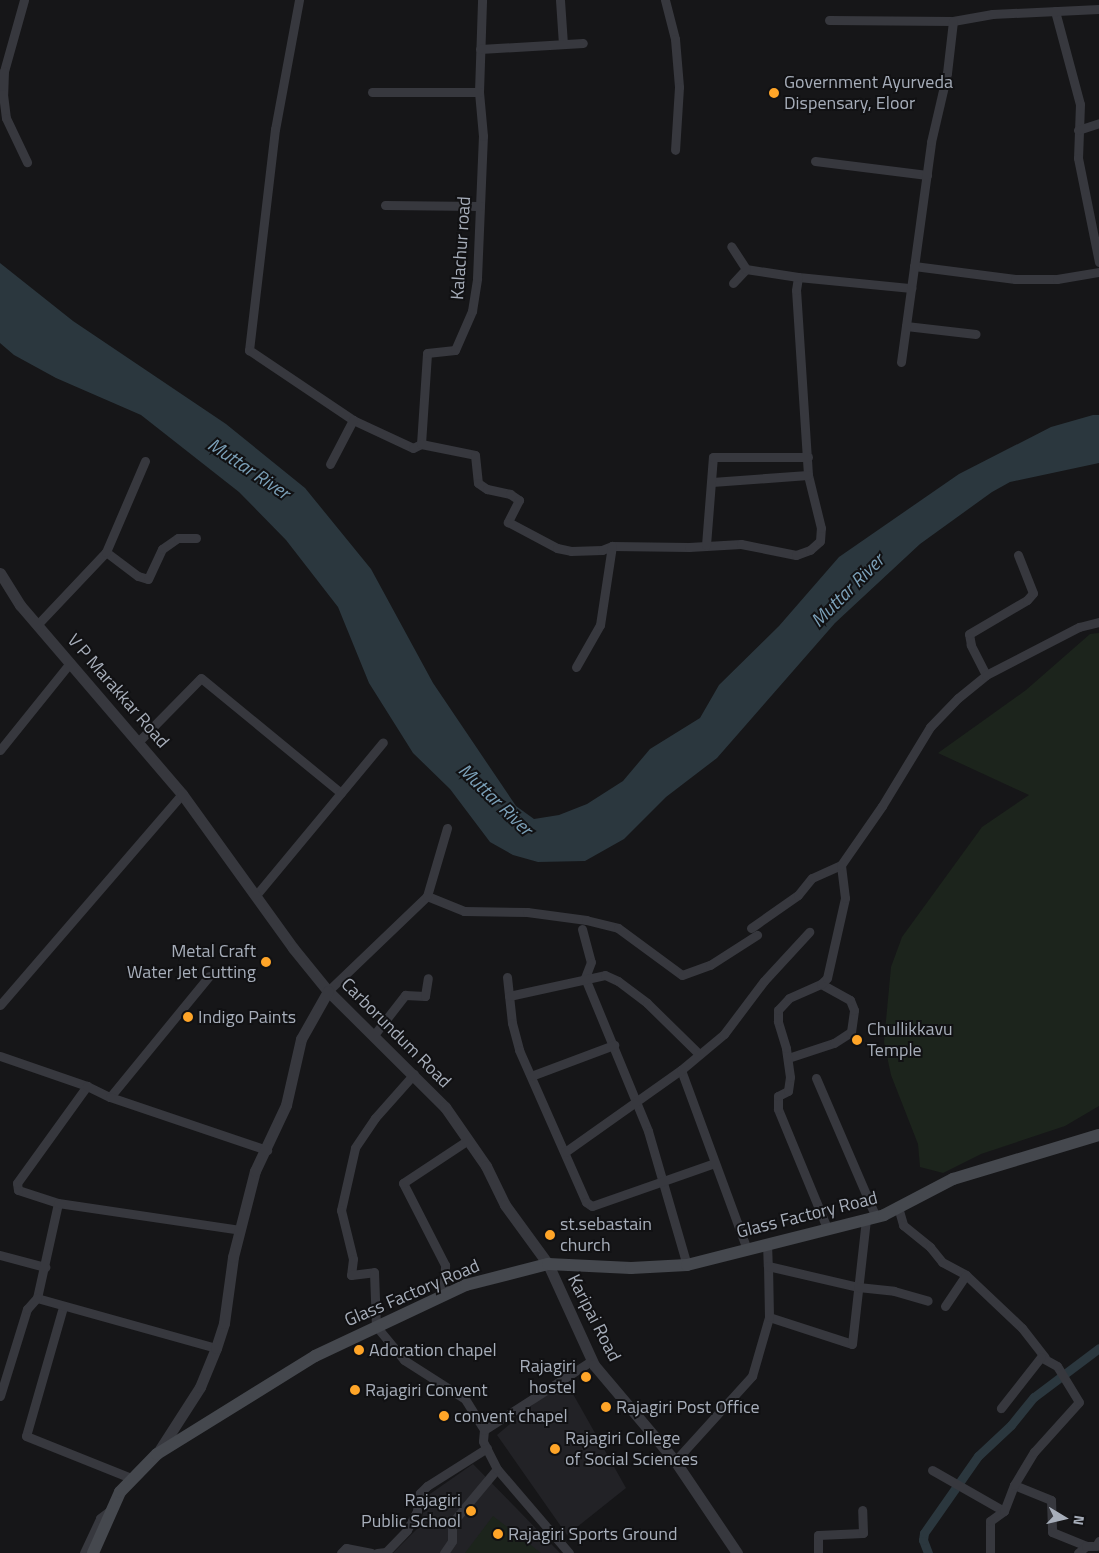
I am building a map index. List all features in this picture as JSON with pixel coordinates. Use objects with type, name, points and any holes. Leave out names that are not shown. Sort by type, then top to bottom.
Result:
[{"type":"main road","name":"Glass Factory Road","points":[[93,1553],[110,1512],[131,1478],[157,1454],[316,1356],[466,1285],[548,1264],[631,1268],[687,1265],[870,1218],[898,1208],[953,1180],[1099,1135]]},
{"type":"street","points":[[24,0],[4,71],[3,94],[6,118],[27,162]]},
{"type":"street","name":"Kalachur road","points":[[421,444],[427,353],[456,350],[472,311],[483,136],[479,92],[482,0]]},
{"type":"street","points":[[560,0],[563,44]]},
{"type":"street","points":[[665,0],[675,39],[679,87],[675,150]]},
{"type":"street","points":[[1038,0],[1039,10]]},
{"type":"street","points":[[299,2],[274,138],[248,350],[353,420],[413,448],[421,444],[475,456],[478,483],[487,490],[510,494],[519,500],[508,522],[523,532],[557,548],[571,551],[602,550],[612,546],[741,544],[796,555],[810,550],[820,541],[821,528],[808,475],[796,290],[798,277]]},
{"type":"street","points":[[829,20],[953,21],[992,14],[1039,10],[1099,9]]},
{"type":"street","points":[[1055,11],[1080,104],[1078,158],[1097,242],[1099,262]]},
{"type":"street","points":[[901,362],[927,175],[947,73],[953,21]]},
{"type":"street","points":[[480,49],[583,43]]},
{"type":"street","points":[[372,92],[479,92]]},
{"type":"street","points":[[1078,130],[1099,123]]},
{"type":"street","points":[[814,161],[927,175]]},
{"type":"street","points":[[385,205],[480,206]]},
{"type":"street","points":[[731,246],[746,269],[798,277],[911,288]]},
{"type":"street","points":[[914,266],[1015,279],[1058,279],[1099,272]]},
{"type":"street","points":[[733,283],[746,269]]},
{"type":"street","points":[[906,326],[976,334]]},
{"type":"street","points":[[330,464],[353,420]]},
{"type":"street","points":[[706,545],[713,457],[808,457]]},
{"type":"street","points":[[38,625],[106,552],[145,461]]},
{"type":"street","points":[[712,482],[808,475]]},
{"type":"street","points":[[106,552],[138,576],[148,579],[162,549],[178,538],[196,538]]},
{"type":"street","points":[[576,667],[600,625],[612,546]]},
{"type":"street","points":[[986,675],[971,645],[969,634],[1027,600],[1032,593],[1018,555]]},
{"type":"street","name":"V P Marakkar Road","points":[[0,573],[20,605],[139,741],[210,832]]},
{"type":"street","points":[[427,896],[464,911],[527,912],[586,920],[618,928],[682,974],[710,965],[798,895],[812,878],[841,865],[882,806],[930,727],[986,675],[1079,627],[1099,622]]},
{"type":"street","points":[[0,750],[70,663]]},
{"type":"street","points":[[139,741],[201,678],[341,793]]},
{"type":"street","points":[[257,894],[383,742]]},
{"type":"street","points":[[0,1005],[182,794]]},
{"type":"street","points":[[157,1454],[200,1387],[216,1348],[224,1323],[240,1230],[255,1171],[267,1150],[286,1105],[301,1039],[328,991],[427,896],[447,828]]},
{"type":"street","name":"Carborundum Road","points":[[210,832],[257,894],[293,948],[328,991],[446,1107],[468,1140],[506,1205],[548,1264]]},
{"type":"street","points":[[827,1228],[778,1109],[778,1096],[788,1090],[788,1058],[778,1021],[778,1010],[789,998],[821,984],[827,978],[845,898],[841,865]]},
{"type":"street","points":[[582,929],[591,962],[586,978],[636,1100],[664,1180],[687,1265]]},
{"type":"street","points":[[565,1152],[681,1070],[698,1053],[732,1026],[764,981],[809,932]]},
{"type":"street","points":[[509,996],[605,975],[618,981],[698,1053]]},
{"type":"street","points":[[110,1097],[209,976]]},
{"type":"street","points":[[507,977],[519,1050],[586,1202],[592,1206],[716,1163]]},
{"type":"street","points":[[374,1035],[405,995],[425,996],[428,978]]},
{"type":"street","points":[[788,1058],[834,1043],[851,1032],[854,1023],[850,1000],[821,984]]},
{"type":"street","points":[[531,1076],[614,1045]]},
{"type":"street","points":[[0,1056],[87,1086],[110,1097],[267,1150]]},
{"type":"street","points":[[681,1070],[747,1249]]},
{"type":"street","points":[[414,1074],[375,1118],[355,1148],[341,1210],[352,1259],[351,1275],[374,1272],[376,1326],[404,1360],[465,1399],[484,1430],[483,1441],[497,1469],[569,1553]]},
{"type":"street","points":[[769,1317],[852,1344],[858,1287],[870,1218],[816,1078]]},
{"type":"street","points":[[87,1086],[17,1183],[18,1190],[58,1203],[240,1230]]},
{"type":"street","points":[[444,1296],[445,1265],[402,1183],[468,1140]]},
{"type":"street","points":[[0,1396],[27,1309],[37,1298],[58,1203]]},
{"type":"street","points":[[898,1208],[903,1225],[930,1247],[942,1262],[966,1276],[1022,1328],[1045,1357],[1062,1374],[1079,1402],[1034,1452],[1014,1485],[1004,1511],[990,1521],[990,1553]]},
{"type":"street","points":[[675,1461],[749,1381],[769,1317],[767,1244]]},
{"type":"street","points":[[0,1255],[45,1267]]},
{"type":"street","name":"Karipai Road","points":[[548,1264],[591,1361],[675,1461],[737,1553]]},
{"type":"street","points":[[768,1266],[858,1287],[894,1291],[928,1302]]},
{"type":"street","points":[[945,1306],[966,1276]]},
{"type":"street","points":[[37,1298],[63,1308],[216,1348]]},
{"type":"street","points":[[63,1308],[26,1436],[131,1478]]},
{"type":"street","points":[[1001,1408],[1041,1357],[1045,1357]]},
{"type":"street","points":[[484,1430],[591,1361]]},
{"type":"street","points":[[377,1553],[386,1552],[407,1530],[417,1511],[420,1493],[427,1486],[486,1448]]},
{"type":"street","points":[[444,1553],[452,1541],[452,1523],[497,1469]]},
{"type":"street","points":[[932,1470],[1004,1511]]},
{"type":"street","points":[[1014,1485],[1052,1500],[1052,1532],[1086,1546],[1096,1546],[1099,1541]]},
{"type":"street","points":[[818,1553],[818,1535],[863,1533],[862,1510]]},
{"type":"street","points":[[84,1553],[100,1518],[110,1512]]},
{"type":"street","points":[[1078,1553],[1086,1546]]},
{"type":"street","points":[[341,1553],[346,1548],[372,1553]]},
{"type":"shaded area","points":[[1099,633],[1099,1106],[1065,1126],[981,1154],[943,1173],[920,1167],[918,1144],[891,1075],[884,1042],[891,967],[902,937],[982,827],[1029,795],[938,753],[1026,690],[1090,634]]},
{"type":"shaded area","name":"Rajagiri College of Social Sciences","points":[[564,1378],[626,1488],[567,1535],[497,1435]]},
{"type":"shaded area","name":"Rajagiri Public School","points":[[473,1464],[560,1553],[393,1553],[420,1526],[427,1496]]},
{"type":"shaded area","name":"Rajagiri Sports Ground","points":[[493,1516],[541,1553],[465,1553]]},
{"type":"water","name":"Muttar River","points":[[0,263],[73,321],[226,424],[305,488],[371,569],[433,683],[516,806],[534,819],[559,815],[587,804],[623,781],[650,749],[700,718],[719,685],[779,626],[839,557],[959,474],[1051,427],[1093,415],[1099,415],[1099,463],[1010,482],[992,492],[920,544],[835,623],[717,758],[666,797],[624,839],[585,861],[538,862],[513,855],[490,842],[450,789],[413,753],[369,683],[338,607],[286,540],[239,492],[141,415],[56,378],[14,355],[0,343]]},
{"type":"waterway","points":[[928,1553],[923,1540],[924,1533],[978,1456],[1011,1425],[1034,1397],[1099,1348]]},
{"type":"place","name":"Government Ayurveda Dispensary, Eloor","points":[[774,93]]},
{"type":"place","name":"Metal Craft Water Jet Cutting","points":[[266,962]]},
{"type":"place","name":"Indigo Paints","points":[[188,1017]]},
{"type":"place","name":"Chullikkavu Temple","points":[[857,1040]]},
{"type":"place","name":"st.sebastain church","points":[[550,1235]]},
{"type":"place","name":"Adoration chapel","points":[[359,1350]]},
{"type":"place","name":"Rajagiri hostel","points":[[586,1377]]},
{"type":"place","name":"Rajagiri Convent","points":[[355,1390]]},
{"type":"place","name":"Rajagiri Post Office","points":[[606,1407]]},
{"type":"place","name":"convent chapel","points":[[444,1416]]},
{"type":"place","name":"Rajagiri College of Social Sciences","points":[[555,1449]]},
{"type":"place","name":"Rajagiri Public School","points":[[471,1511]]},
{"type":"place","name":"Rajagiri Sports Ground","points":[[498,1534]]}]
